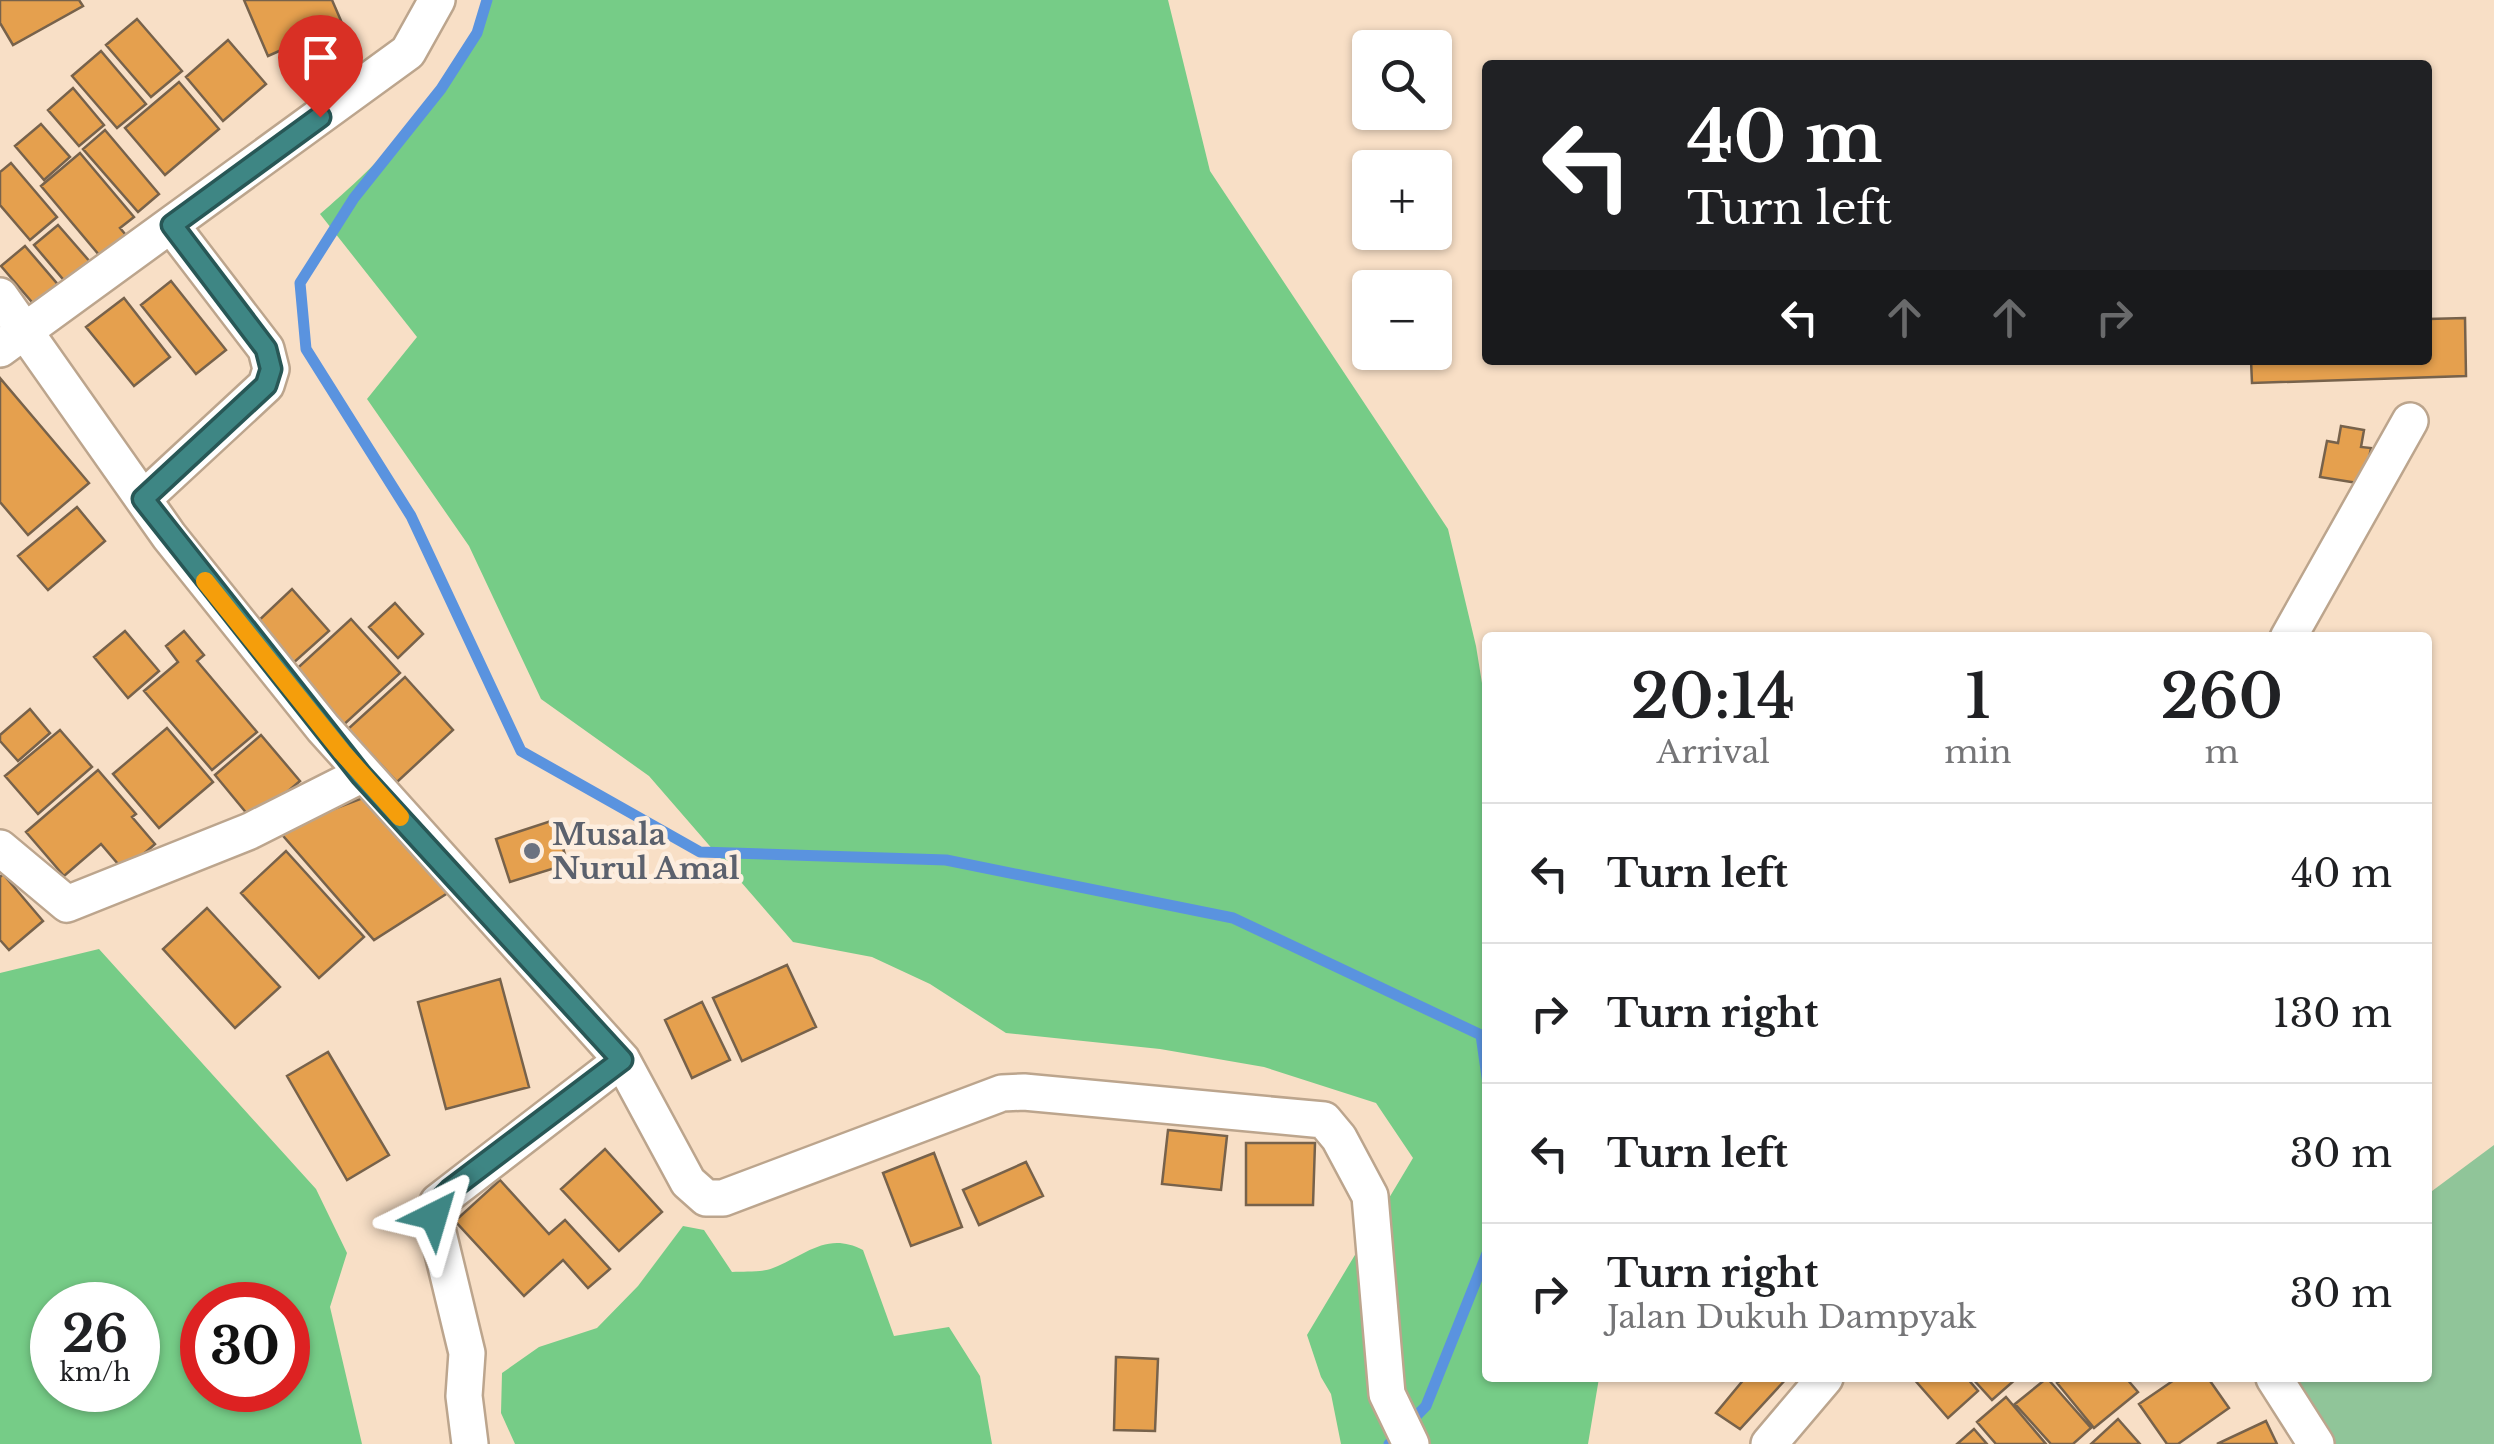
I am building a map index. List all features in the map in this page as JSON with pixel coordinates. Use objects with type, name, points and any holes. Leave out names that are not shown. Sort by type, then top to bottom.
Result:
[{"type":"street","points":[[11,341],[408,52],[437,0]]},
{"type":"street","points":[[143,499],[266,385],[271,369],[266,349],[172,225]]},
{"type":"street","points":[[0,296],[11,341],[143,499],[361,775],[622,1060],[688,1182],[706,1198],[722,1198],[1002,1093],[1324,1120],[1339,1138],[1370,1196],[1387,1394],[1411,1444]]},
{"type":"street","points":[[2291,632],[2410,421]]},
{"type":"street","points":[[0,848],[67,904],[250,831],[361,775]]},
{"type":"street","points":[[470,1444],[464,1396],[468,1353],[434,1216],[438,1202],[622,1060]]},
{"type":"street","points":[[1769,1444],[1822,1382]]},
{"type":"street","points":[[2277,1382],[2316,1444]]},
{"type":"green space","points":[[485,0],[1168,0],[1210,171],[1448,529],[1482,683],[1482,1382],[1598,1382],[1588,1444],[1341,1444],[1331,1394],[1307,1335],[1413,1158],[1376,1103],[1264,1067],[1160,1049],[1006,1033],[930,984],[872,957],[793,942],[649,776],[541,699],[469,546],[367,399],[417,337],[320,214],[419,116],[444,86],[479,27]]},
{"type":"green space","points":[[99,949],[316,1189],[347,1253],[330,1307],[362,1444],[0,1444],[0,973]]},
{"type":"green space","points":[[2494,1145],[2494,1444],[2332,1444],[2286,1382],[2432,1382],[2432,1191]]},
{"type":"green space","points":[[683,1226],[704,1230],[732,1272],[768,1270],[827,1244],[863,1250],[894,1336],[949,1327],[980,1376],[992,1444],[515,1444],[501,1413],[502,1373],[539,1347],[597,1328],[638,1286]]},
{"type":"building","points":[[0,0],[79,0],[83,6],[13,45],[0,23]]},
{"type":"building","points":[[244,0],[332,0],[342,23],[268,56]]},
{"type":"building","points":[[137,19],[182,71],[151,97],[106,45]]},
{"type":"building","points":[[228,40],[266,84],[223,121],[186,77]]},
{"type":"building","points":[[101,51],[146,104],[117,128],[72,76]]},
{"type":"building","points":[[179,82],[219,129],[165,175],[125,128]]},
{"type":"building","points":[[73,88],[104,125],[79,146],[48,110]]},
{"type":"building","points":[[41,124],[70,157],[44,180],[15,146]]},
{"type":"building","points":[[105,130],[159,194],[138,212],[83,149]]},
{"type":"building","points":[[80,153],[134,217],[120,228],[131,241],[105,262],[41,186]]},
{"type":"building","points":[[11,163],[57,217],[30,240],[0,205],[0,172]]},
{"type":"building","points":[[58,225],[98,271],[73,291],[34,245]]},
{"type":"building","points":[[25,246],[66,294],[43,315],[1,266]]},
{"type":"building","points":[[171,281],[226,350],[196,374],[141,305]]},
{"type":"building","points":[[124,298],[170,357],[134,386],[86,327]]},
{"type":"building","points":[[2465,318],[2466,376],[2252,383],[2251,365],[2432,365],[2432,319]]},
{"type":"building","points":[[0,378],[89,483],[28,535],[0,502]]},
{"type":"building","points":[[2341,426],[2364,430],[2361,447],[2371,448],[2364,484],[2320,477],[2327,441],[2338,443]]},
{"type":"building","points":[[77,507],[105,541],[48,590],[18,556]]},
{"type":"building","points":[[292,589],[329,631],[291,665],[254,625]]},
{"type":"building","points":[[395,603],[423,634],[398,658],[369,627]]},
{"type":"building","points":[[351,619],[400,673],[339,729],[290,675]]},
{"type":"building","points":[[125,631],[159,671],[128,698],[94,657]]},
{"type":"building","points":[[184,631],[204,655],[197,661],[257,732],[212,770],[144,691],[178,662],[166,646]]},
{"type":"building","points":[[405,677],[453,730],[397,782],[348,729]]},
{"type":"building","points":[[30,709],[50,733],[18,761],[0,741],[0,735]]},
{"type":"building","points":[[167,728],[213,782],[159,828],[113,774]]},
{"type":"building","points":[[60,730],[92,767],[38,814],[5,776]]},
{"type":"building","points":[[261,735],[300,781],[253,821],[215,775]]},
{"type":"building","points":[[98,770],[136,814],[132,817],[155,844],[124,871],[101,844],[64,876],[26,832]]},
{"type":"building","points":[[368,796],[454,889],[374,940],[278,830]]},
{"type":"building","name":"Musala Nurul Amal","points":[[554,820],[568,864],[510,882],[496,839]]},
{"type":"building","points":[[286,851],[364,937],[319,978],[241,893]]},
{"type":"building","points":[[3,874],[43,921],[9,950],[0,940]]},
{"type":"building","points":[[207,908],[280,987],[235,1028],[163,949]]},
{"type":"building","points":[[787,965],[816,1027],[742,1061],[713,998]]},
{"type":"building","points":[[500,979],[529,1087],[446,1109],[418,1002]]},
{"type":"building","points":[[702,1002],[730,1060],[692,1078],[665,1020]]},
{"type":"building","points":[[328,1052],[389,1155],[347,1180],[287,1076]]},
{"type":"building","points":[[1168,1130],[1227,1136],[1221,1190],[1162,1184]]},
{"type":"building","points":[[1246,1143],[1315,1143],[1313,1205],[1246,1205]]},
{"type":"building","points":[[605,1149],[662,1212],[619,1251],[561,1189]]},
{"type":"building","points":[[934,1153],[962,1227],[911,1246],[883,1173]]},
{"type":"building","points":[[1026,1162],[1043,1196],[979,1225],[963,1190]]},
{"type":"building","points":[[500,1180],[549,1234],[565,1220],[610,1269],[588,1288],[563,1260],[524,1296],[455,1221]]},
{"type":"building","points":[[1116,1357],[1158,1359],[1155,1431],[1114,1430]]},
{"type":"building","points":[[1742,1382],[1783,1382],[1740,1429],[1716,1413]]},
{"type":"building","points":[[1916,1382],[1970,1382],[1978,1391],[1948,1418]]},
{"type":"building","points":[[1976,1382],[2012,1382],[1992,1400]]},
{"type":"building","points":[[2042,1382],[2051,1382],[2091,1428],[2073,1444],[2051,1444],[2015,1404]]},
{"type":"building","points":[[2129,1382],[2138,1392],[2094,1428],[2057,1383]]},
{"type":"building","points":[[2171,1382],[2211,1382],[2229,1408],[2178,1444],[2167,1444],[2139,1404]]},
{"type":"building","points":[[2006,1397],[2046,1444],[1996,1444],[1977,1422]]},
{"type":"building","points":[[2118,1419],[2140,1444],[2091,1444]]},
{"type":"building","points":[[2266,1421],[2277,1444],[2217,1444]]},
{"type":"building","points":[[1974,1429],[1987,1444],[1957,1444]]},
{"type":"waterway","points":[[487,0],[477,33],[441,89],[354,198],[300,283],[306,349],[411,516],[521,751],[700,852],[946,860],[1233,918],[1481,1035],[1482,1042]]},
{"type":"waterway","points":[[1389,1444],[1426,1406],[1482,1266]]},
{"type":"slow traffic","points":[[205,581],[361,775],[400,817]]},
{"type":"place","name":"Musala Nurul Amal","points":[[532,851]]},
{"type":"route","points":[[320,117],[172,225],[266,349],[271,369],[266,385],[143,499],[361,775],[622,1060],[450,1190],[438,1202],[434,1216]]}]
